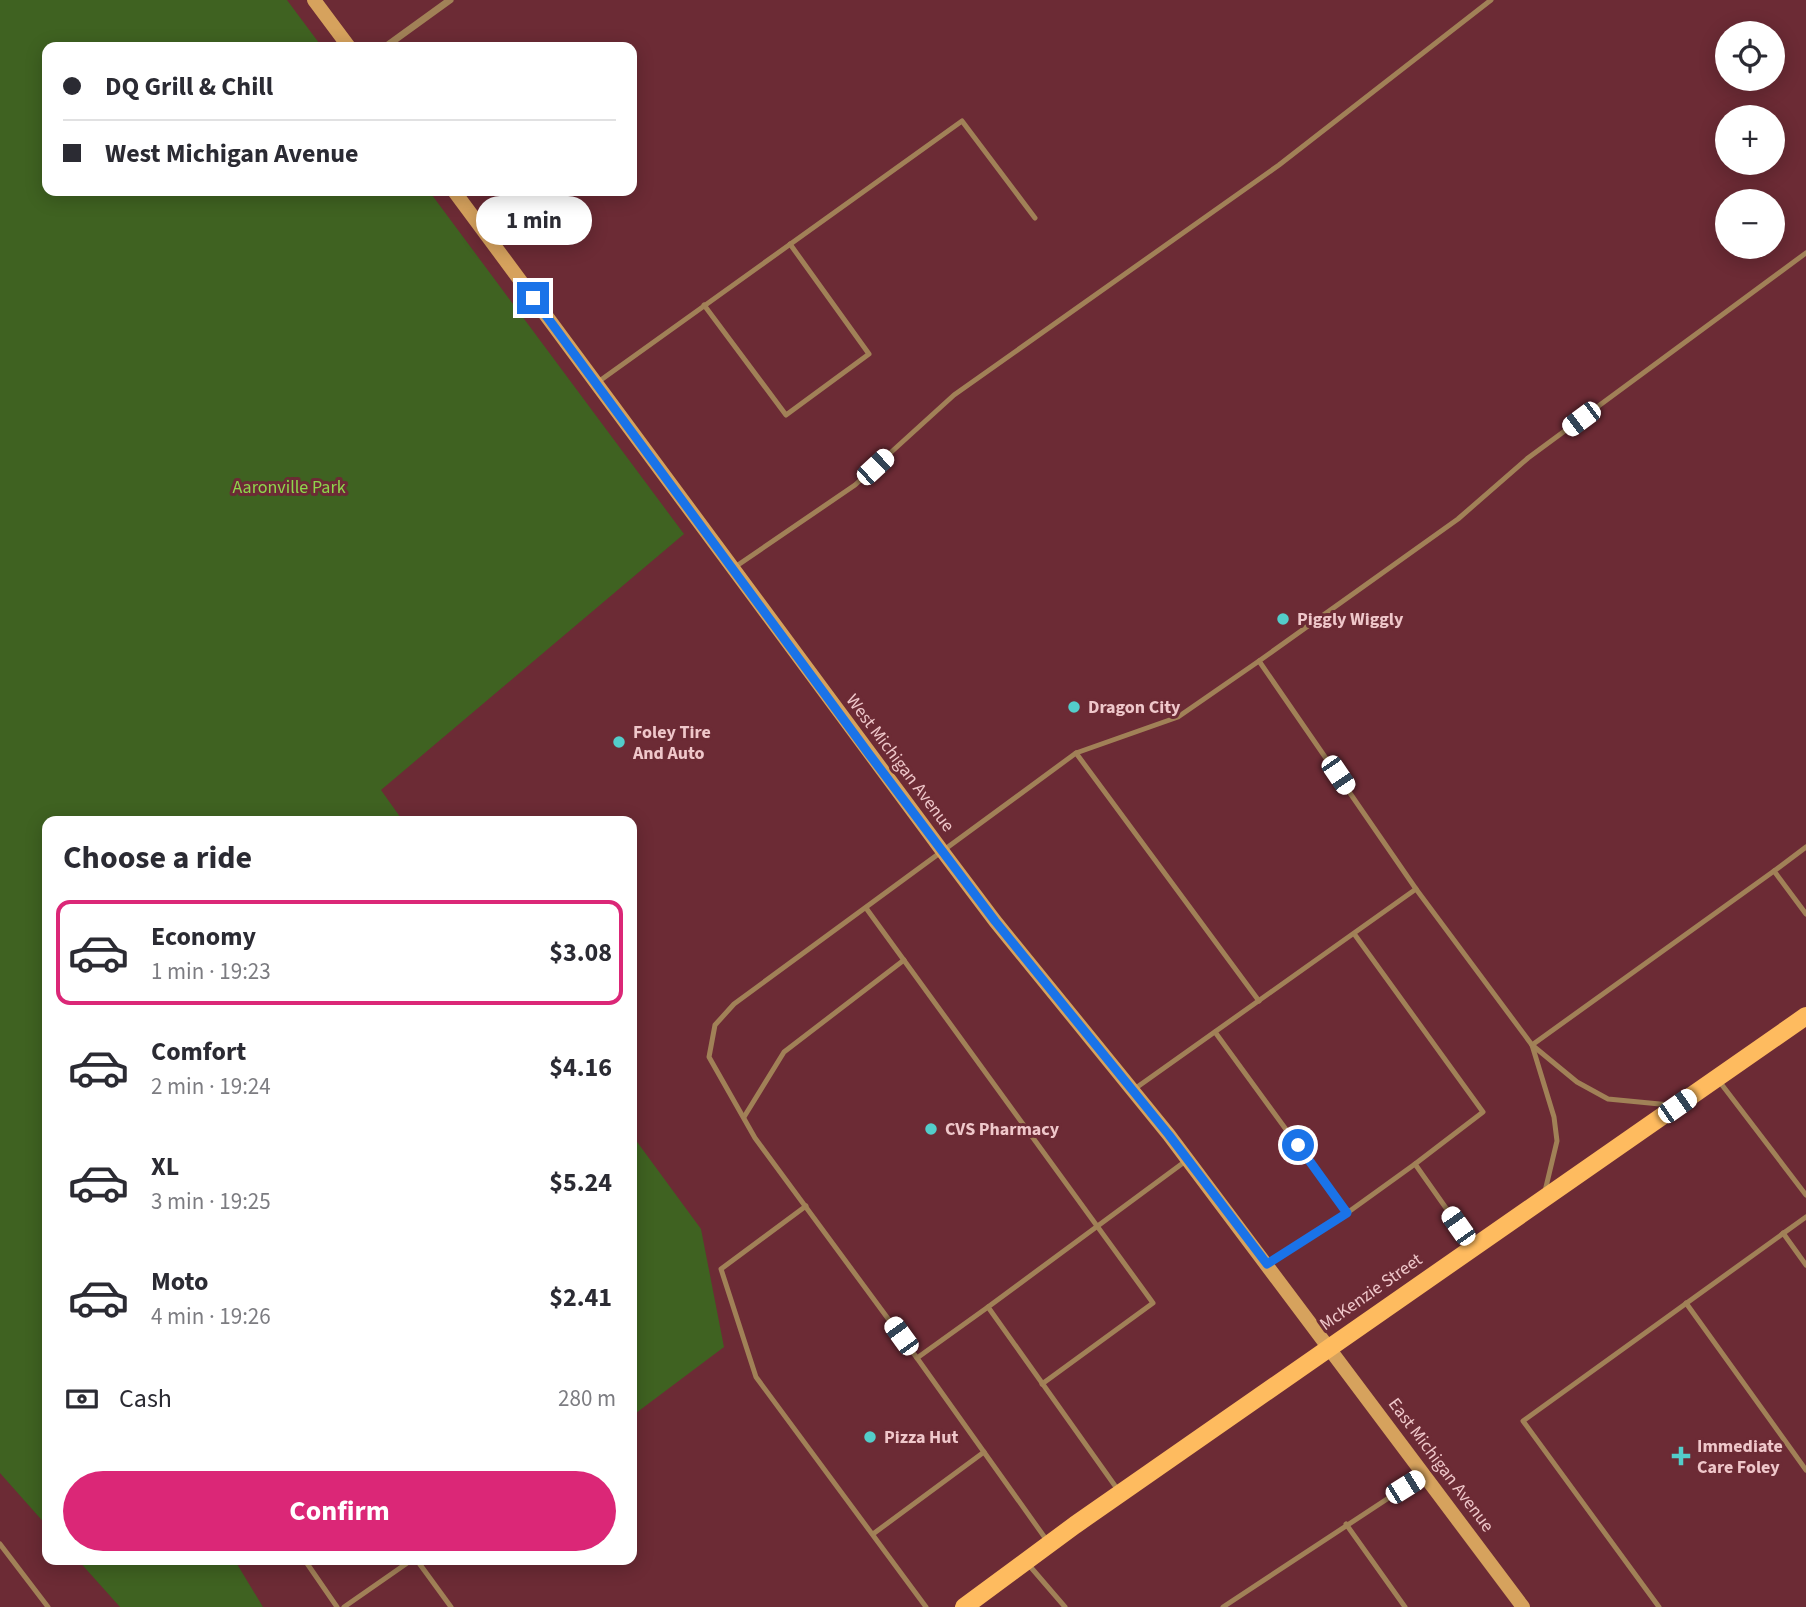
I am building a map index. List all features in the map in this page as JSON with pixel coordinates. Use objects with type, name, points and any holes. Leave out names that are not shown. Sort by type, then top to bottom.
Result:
[{"type":"main road","name":"McKenzie Street","points":[[964,1607],[1329,1346],[1806,1016]]},
{"type":"street","points":[[314,0],[345,42]]},
{"type":"street","points":[[392,42],[450,0]]},
{"type":"street","name":"West Michigan Avenue","points":[[458,196],[995,921],[1188,1159],[1329,1346]]},
{"type":"street","name":"East Michigan Avenue","points":[[1329,1346],[1523,1607]]},
{"type":"lane","points":[[733,569],[855,485],[954,396],[1279,165],[1491,0]]},
{"type":"lane","points":[[595,384],[961,121],[1035,218]]},
{"type":"lane","points":[[705,305],[786,415],[869,354],[790,244]]},
{"type":"lane","points":[[1049,1544],[917,1358],[755,1138],[709,1057],[715,1025],[734,1004],[1076,753],[1178,717],[1259,661],[1458,520],[1528,458],[1806,253]]},
{"type":"lane","points":[[1259,661],[1416,890],[1532,1045],[1577,1082],[1608,1099],[1677,1106]]},
{"type":"lane","points":[[1076,753],[1259,1001]]},
{"type":"lane","points":[[1532,1045],[1806,847]]},
{"type":"lane","points":[[1774,871],[1806,914]]},
{"type":"lane","points":[[1133,1090],[1416,890]]},
{"type":"lane","points":[[866,908],[1153,1303],[1042,1384]]},
{"type":"lane","points":[[1267,1264],[1347,1213],[1483,1112],[1355,935]]},
{"type":"lane","points":[[744,1117],[784,1052],[904,960]]},
{"type":"lane","points":[[1215,1032],[1347,1213]]},
{"type":"lane","points":[[1532,1045],[1554,1117],[1558,1141],[1544,1198]]},
{"type":"lane","points":[[1717,1078],[1806,1195]]},
{"type":"lane","points":[[917,1358],[1188,1159]]},
{"type":"lane","points":[[1415,1164],[1473,1247]]},
{"type":"lane","points":[[806,1206],[721,1269],[756,1377],[926,1607]]},
{"type":"lane","points":[[1659,1607],[1523,1422],[1806,1217]]},
{"type":"lane","points":[[1783,1233],[1806,1265]]},
{"type":"lane","points":[[1686,1303],[1806,1470]]},
{"type":"lane","points":[[988,1307],[1120,1493]]},
{"type":"lane","points":[[873,1534],[984,1452]]},
{"type":"lane","points":[[1223,1607],[1424,1474]]},
{"type":"lane","points":[[1346,1524],[1405,1607]]},
{"type":"lane","points":[[0,1544],[48,1607]]},
{"type":"lane","points":[[1026,1562],[1065,1607]]},
{"type":"lane","points":[[308,1565],[337,1607]]},
{"type":"lane","points":[[344,1607],[406,1565]]},
{"type":"lane","points":[[420,1565],[451,1607]]},
{"type":"green space","name":"Aaronville Park","points":[[0,0],[287,0],[318,42],[42,42],[42,196],[433,196],[684,534],[381,790],[399,816],[42,816],[42,1520],[0,1473]]},
{"type":"green space","points":[[637,1142],[701,1229],[724,1347],[637,1412]]},
{"type":"green space","points":[[82,1565],[238,1565],[263,1607],[120,1607]]},
{"type":"place","name":"Piggly Wiggly","points":[[1283,619]]},
{"type":"place","name":"Dragon City","points":[[1074,707]]},
{"type":"place","name":"Foley Tire And Auto","points":[[619,742]]},
{"type":"place","name":"CVS Pharmacy","points":[[931,1129]]},
{"type":"place","name":"Pizza Hut","points":[[870,1437]]},
{"type":"place","name":"Immediate Care Foley","points":[[1681,1456]]},
{"type":"route","points":[[533,298],[995,921],[1169,1135],[1267,1264],[1347,1213],[1298,1145]]}]
